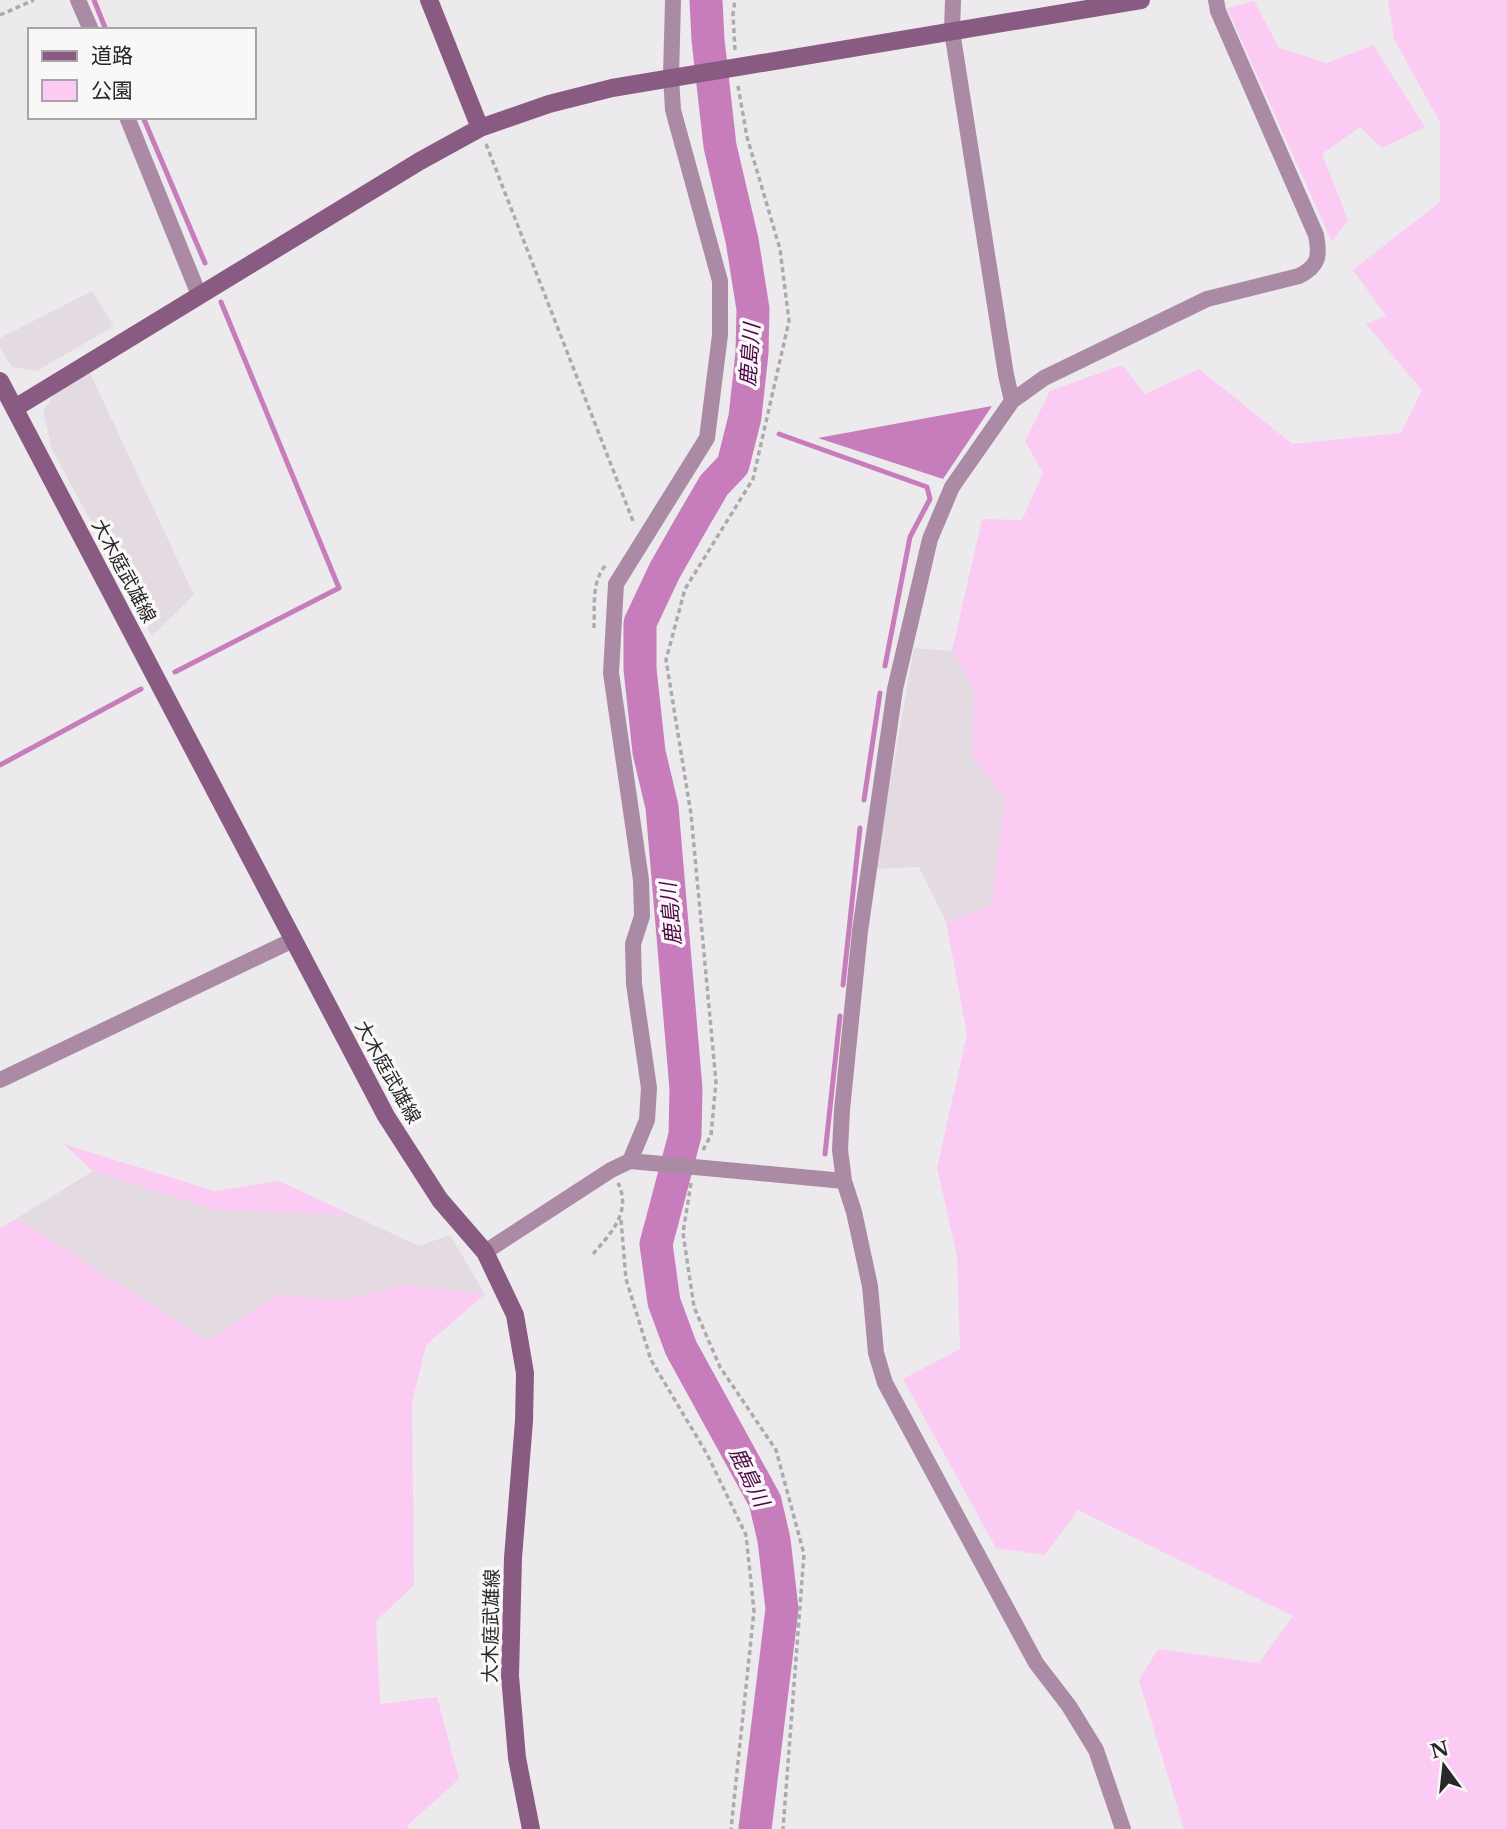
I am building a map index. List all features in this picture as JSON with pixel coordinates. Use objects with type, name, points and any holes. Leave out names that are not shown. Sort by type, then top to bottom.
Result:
[{"type":"main road","points":[[429,0],[480,128]]},
{"type":"main road","points":[[15,408],[420,161],[480,128],[550,104],[671,77],[1141,0]]},
{"type":"main road","name":"大木庭武雄線","points":[[1,387],[15,408],[386,1116],[440,1200],[485,1252],[515,1315],[525,1373],[524,1422],[513,1558],[510,1676],[517,1758],[531,1829]]},
{"type":"street","points":[[78,0],[90,28]]},
{"type":"street","points":[[635,1161],[647,1120],[649,1088],[634,984],[633,944],[642,916],[641,880],[611,673],[617,584],[707,438],[720,335],[720,281],[673,110],[673,0]]},
{"type":"street","points":[[953,0],[952,31],[1003,362],[1012,401]]},
{"type":"street","points":[[1123,1829],[1096,1750],[1069,1706],[1036,1663],[885,1382],[876,1353],[870,1286],[855,1212],[844,1181],[840,1150],[842,1110],[860,931],[895,690],[930,540],[952,487],[1012,401],[1044,378],[1207,299],[1299,276],[1311,270],[1318,259],[1316,235],[1218,11],[1216,0]]},
{"type":"street","points":[[128,119],[200,295]]},
{"type":"street","points":[[0,1080],[293,940]]},
{"type":"street","points":[[485,1252],[611,1170],[635,1161],[844,1181]]},
{"type":"path","points":[[0,15],[34,0]]},
{"type":"path","points":[[735,0],[735,67],[747,136],[780,249],[789,321],[753,479],[685,589],[666,660],[691,814],[716,1082],[711,1135],[693,1168],[683,1233],[694,1307],[720,1367],[776,1450],[804,1553],[783,1829]]},
{"type":"path","points":[[480,128],[634,520],[632,530]]},
{"type":"path","points":[[594,628],[595,589],[601,570],[608,562]]},
{"type":"path","points":[[611,1170],[623,1193],[621,1220],[626,1279],[651,1360],[707,1454],[746,1535],[754,1611],[731,1829]]},
{"type":"path","points":[[593,1254],[621,1220]]},
{"type":"shaded area","points":[[92,291],[114,326],[37,371],[12,367],[0,348],[0,338]]},
{"type":"shaded area","points":[[90,373],[194,595],[152,636],[52,449],[43,411],[56,392]]},
{"type":"shaded area","points":[[992,406],[943,479],[818,438]]},
{"type":"shaded area","points":[[914,648],[952,651],[974,688],[973,758],[1005,799],[991,906],[946,922],[919,867],[875,869]]},
{"type":"shaded area","points":[[93,1171],[215,1210],[352,1215],[419,1246],[450,1235],[485,1294],[404,1285],[338,1301],[279,1294],[207,1341],[17,1218]]},
{"type":"green space","points":[[1388,0],[1507,0],[1507,1829],[1184,1829],[1139,1680],[1158,1649],[1259,1663],[1293,1616],[1078,1510],[1045,1555],[996,1548],[903,1379],[960,1349],[957,1256],[937,1168],[967,1034],[946,922],[991,906],[1005,799],[973,758],[974,688],[952,651],[982,519],[1022,520],[1043,473],[1025,441],[1050,391],[1122,365],[1145,394],[1199,369],[1292,444],[1401,433],[1422,390],[1366,324],[1386,316],[1353,270],[1440,202],[1440,122],[1394,39]]},
{"type":"green space","points":[[1254,1],[1279,48],[1327,63],[1373,45],[1425,127],[1382,148],[1360,127],[1322,154],[1348,220],[1332,242],[1227,8]]},
{"type":"green space","points":[[64,1144],[214,1191],[279,1181],[352,1215],[215,1210],[93,1171]]},
{"type":"green space","points":[[17,1218],[207,1341],[279,1294],[338,1301],[404,1285],[485,1294],[426,1345],[412,1402],[414,1585],[376,1621],[380,1704],[437,1697],[459,1779],[407,1826],[408,1829],[0,1829],[0,1228]]},
{"type":"waterway","points":[[94,0],[105,28]]},
{"type":"waterway","name":"鹿島川","points":[[706,0],[720,146],[742,240],[753,309],[752,353],[745,417],[733,465],[714,485],[665,570],[640,623],[640,669],[649,752],[662,807],[686,1089],[685,1135],[656,1244],[664,1302],[681,1348],[765,1501],[774,1540],[782,1609],[755,1829]]},
{"type":"waterway","points":[[144,119],[205,263]]},
{"type":"waterway","points":[[175,672],[339,588],[221,302]]},
{"type":"waterway","points":[[745,417],[757,424]]},
{"type":"waterway","points":[[779,434],[927,487],[930,499],[910,537],[885,666]]},
{"type":"waterway","points":[[0,765],[141,689]]},
{"type":"waterway","points":[[864,800],[880,693]]},
{"type":"waterway","points":[[843,985],[860,828]]},
{"type":"waterway","points":[[825,1154],[840,1016]]}]
